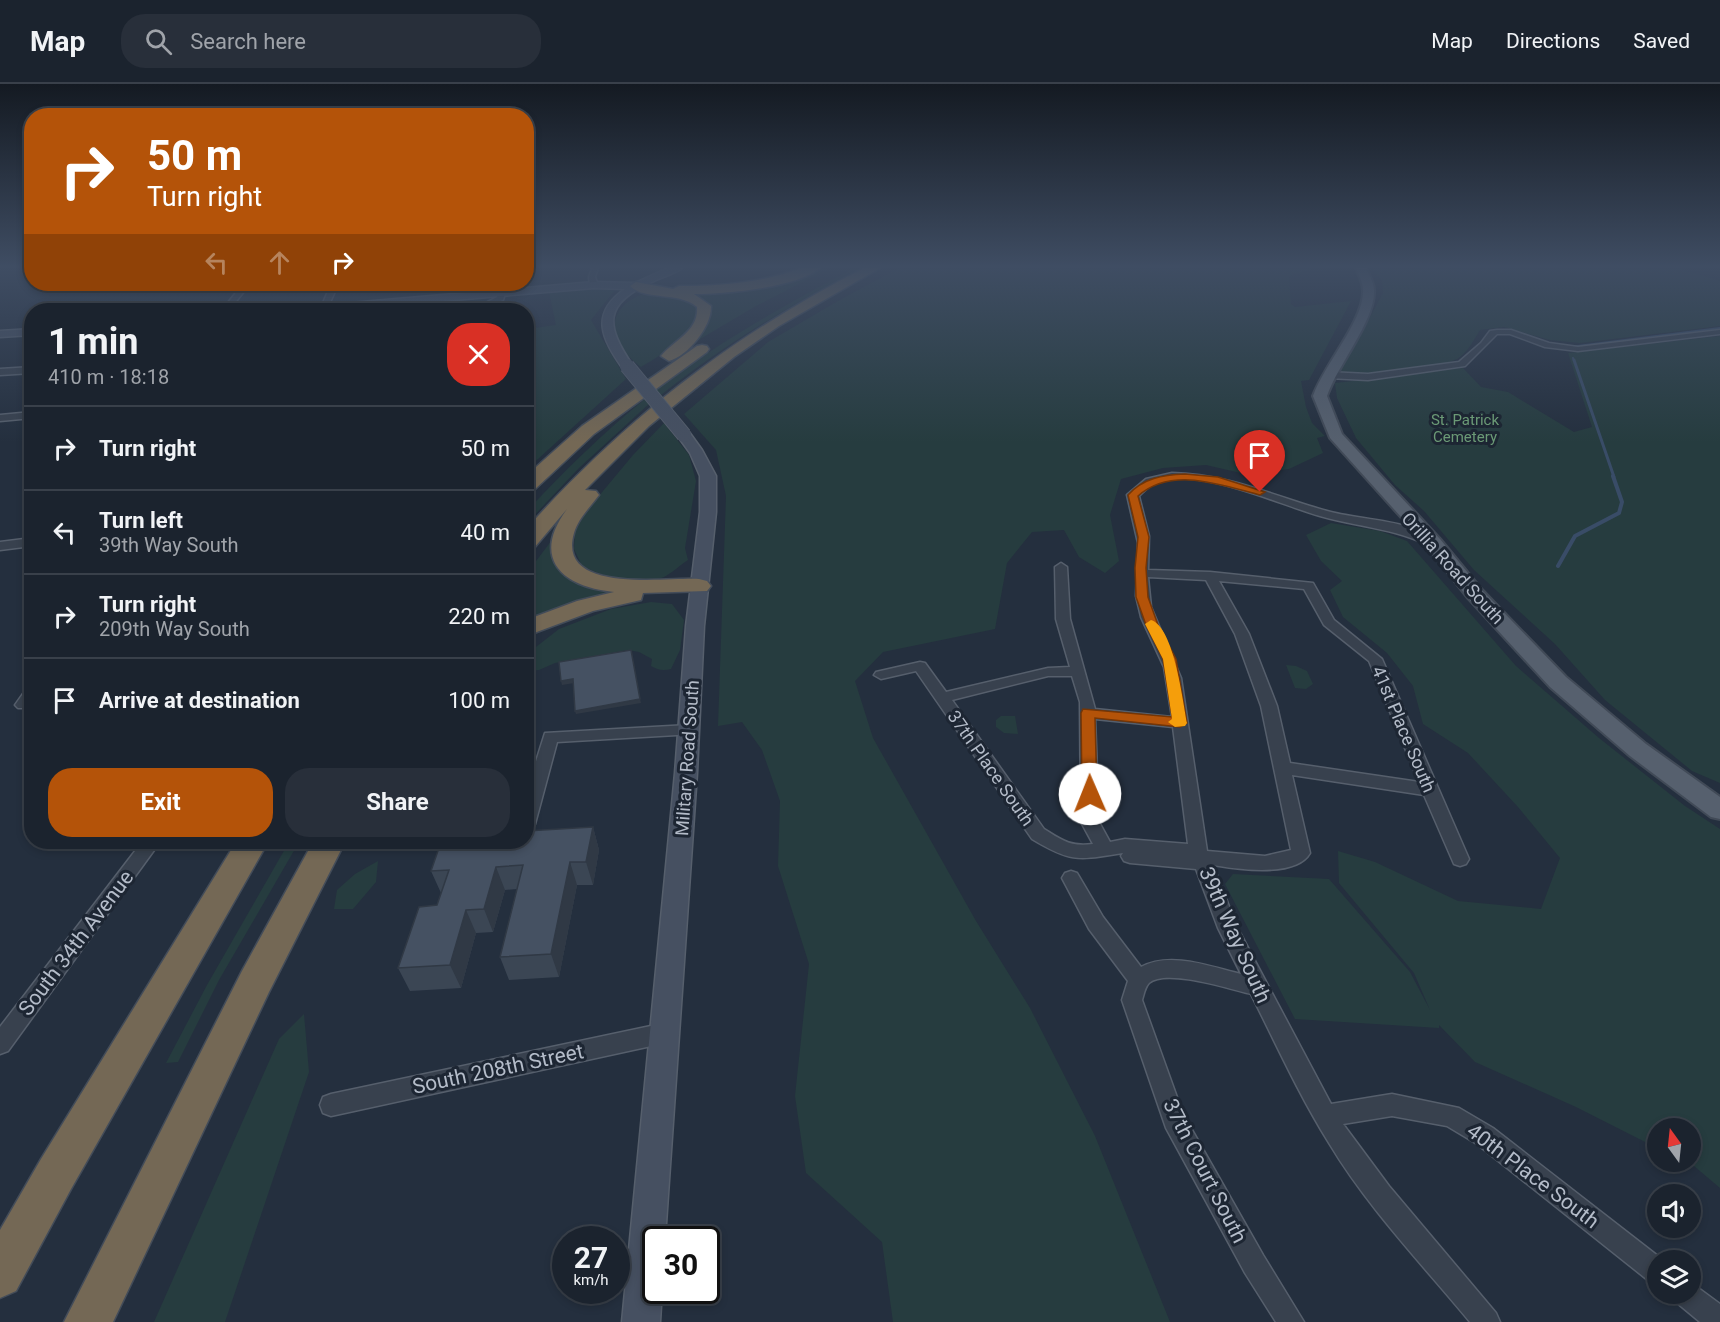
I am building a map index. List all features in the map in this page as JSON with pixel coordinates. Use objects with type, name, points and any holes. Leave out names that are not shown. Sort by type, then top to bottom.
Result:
[{"type":"highway","points":[[588,430],[597,412],[675,350],[700,326]]},
{"type":"highway","points":[[534,534],[582,480],[654,410],[699,374],[769,326]]},
{"type":"highway","points":[[534,480],[588,430],[714,341]]},
{"type":"highway","points":[[699,586],[677,584],[620,586],[595,582],[569,567],[562,556],[560,543],[570,518],[611,469],[642,436],[717,371],[744,342]]},
{"type":"highway","points":[[534,626],[566,612],[604,601],[681,591],[699,586]]},
{"type":"highway","points":[[0,1275],[56,1174],[248,849]]},
{"type":"highway","points":[[88,1322],[249,992],[326,852]]},
{"type":"main road","name":"Military Road South","points":[[607,326],[616,353],[684,435],[697,453],[708,476],[705,548],[699,586],[641,1322]]},
{"type":"main road","name":"Orillia Road South","points":[[1355,326],[1328,375],[1320,396],[1335,435],[1434,543],[1474,594],[1558,682],[1630,744],[1720,810]]},
{"type":"main road","points":[[0,334],[24,332]]},
{"type":"street","points":[[1328,375],[1368,377],[1462,364],[1484,345],[1493,333],[1497,332],[1511,332],[1548,345],[1578,349],[1720,332]]},
{"type":"street","points":[[0,372],[24,370]]},
{"type":"street","points":[[0,418],[24,416]]},
{"type":"street","name":"39th Way South","points":[[1376,522],[1324,514],[1246,487],[1203,478],[1169,478],[1147,483],[1137,490],[1133,500],[1143,537],[1142,597],[1170,659],[1200,857],[1228,928],[1256,986],[1326,1116],[1380,1195],[1488,1322]]},
{"type":"street","points":[[1376,522],[1395,516],[1402,510]]},
{"type":"street","points":[[1376,522],[1404,529],[1434,543]]},
{"type":"street","points":[[0,546],[24,543]]},
{"type":"street","points":[[1061,567],[1063,619],[1088,713],[1090,822],[1110,849]]},
{"type":"street","points":[[1141,573],[1210,576],[1242,634],[1269,706],[1282,768],[1431,790]]},
{"type":"street","name":"41st Place South","points":[[1210,576],[1308,586],[1329,621],[1375,659],[1460,859]]},
{"type":"street","name":"37th Place South","points":[[881,675],[920,666],[1038,834],[1061,848],[1078,853],[1110,849],[1125,856],[1200,857],[1275,864],[1291,859],[1301,853],[1282,768]]},
{"type":"street","points":[[942,698],[1048,672],[1078,671]]},
{"type":"street","points":[[1088,713],[1180,723]]},
{"type":"street","points":[[534,796],[551,737],[689,730]]},
{"type":"street","name":"South 34th Avenue","points":[[0,1044],[146,849]]},
{"type":"street","points":[[1071,878],[1102,932],[1139,979],[1151,971],[1173,968],[1256,986]]},
{"type":"street","name":"37th Court South","points":[[1139,979],[1132,999],[1174,1120],[1254,1264],[1291,1322]]},
{"type":"street","name":"South 208th Street","points":[[331,1105],[665,1033]]},
{"type":"street","name":"40th Place South","points":[[1326,1116],[1392,1105],[1451,1116],[1485,1136],[1647,1263]]},
{"type":"street","points":[[1699,1304],[1720,1321]]},
{"type":"green space","points":[[594,326],[626,379],[534,463],[534,328]]},
{"type":"green space","points":[[614,326],[691,326],[676,343],[641,367],[622,348]]},
{"type":"green space","points":[[703,326],[723,326],[673,355]]},
{"type":"green space","points":[[751,326],[759,326],[709,359],[661,395],[656,390],[679,372]]},
{"type":"green space","points":[[796,326],[1338,326],[1309,380],[1301,381],[1312,423],[1325,436],[1317,438],[1323,453],[1289,469],[1245,474],[1206,465],[1163,468],[1121,479],[1110,515],[1119,561],[1105,573],[1079,557],[1064,530],[1032,532],[1007,563],[995,629],[883,652],[855,681],[873,738],[976,921],[1030,1008],[1095,1136],[1170,1322],[893,1322],[882,1242],[806,1173],[795,1096],[809,964],[778,866],[780,801],[762,750],[742,722],[718,726],[726,496],[716,450],[684,414],[768,342]]},
{"type":"green space","points":[[1365,326],[1720,326],[1580,343],[1550,340],[1504,327],[1480,330],[1464,353],[1448,363],[1380,374],[1349,374],[1341,371]]},
{"type":"green space","name":"St. Patrick Cemetery","points":[[1720,336],[1720,783],[1692,771],[1605,700],[1555,644],[1474,570],[1424,511],[1395,485],[1356,438],[1337,398],[1335,383],[1463,368],[1481,387],[1508,392],[1574,432],[1592,427],[1568,353]]},
{"type":"green space","points":[[646,398],[650,403],[579,468],[534,516],[534,504],[599,439]]},
{"type":"green space","points":[[664,423],[689,455],[696,481],[685,548],[688,560],[664,577],[644,582],[622,580],[582,566],[574,549],[575,531],[588,509],[633,455]]},
{"type":"green space","points":[[1331,523],[1380,531],[1407,541],[1516,666],[1599,738],[1685,806],[1720,829],[1720,1188],[1701,1172],[1701,1118],[1647,1118],[1647,1143],[1576,1107],[1475,1062],[1439,1025],[1439,1028],[1295,1019],[1225,884],[1233,874],[1329,879],[1410,972],[1430,1010],[1414,973],[1339,883],[1338,851],[1375,862],[1458,901],[1541,909],[1560,858],[1518,807],[1468,753],[1423,724],[1413,686],[1387,653],[1343,617],[1330,590],[1342,581],[1321,561],[1306,535]]},
{"type":"green space","points":[[555,536],[581,584],[600,590],[627,593],[534,622],[534,564]]},
{"type":"green space","points":[[651,602],[672,604],[684,620],[680,650],[671,669],[663,670],[651,666],[652,659],[639,652],[628,650],[555,663],[534,670],[534,649],[559,629],[611,609]]},
{"type":"green space","points":[[1286,665],[1307,671],[1313,684],[1306,689],[1295,688]]},
{"type":"green space","points":[[1001,716],[1015,716],[1018,734],[1004,733],[996,727],[996,720]]},
{"type":"green space","points":[[285,849],[295,849],[219,980],[178,1062],[166,1063],[207,985]]},
{"type":"green space","points":[[378,861],[376,882],[353,909],[334,909],[337,890],[355,874]]},
{"type":"green space","points":[[304,1014],[309,1072],[225,1322],[154,1322],[279,1039]]},
{"type":"building","points":[[631,650],[640,699],[575,711],[573,679],[561,681],[559,662]]},
{"type":"building","points":[[593,827],[586,862],[570,862],[551,954],[500,957],[523,865],[496,867],[484,909],[466,910],[450,965],[398,968],[419,907],[437,905],[449,870],[431,871],[439,849],[534,849],[534,831]]},
{"type":"waterway","points":[[1570,347],[1720,328]]},
{"type":"waterway","points":[[1574,360],[1614,477]]},
{"type":"waterway","points":[[1558,566],[1575,536],[1619,513],[1622,502],[1613,476]]},
{"type":"slow traffic","points":[[1151,624],[1170,659],[1180,723],[1175,722]]},
{"type":"route","points":[[1090,794],[1088,713],[1180,723],[1170,659],[1152,625],[1142,597],[1140,581],[1143,537],[1133,495],[1147,483],[1185,477],[1218,480],[1260,492]]}]
